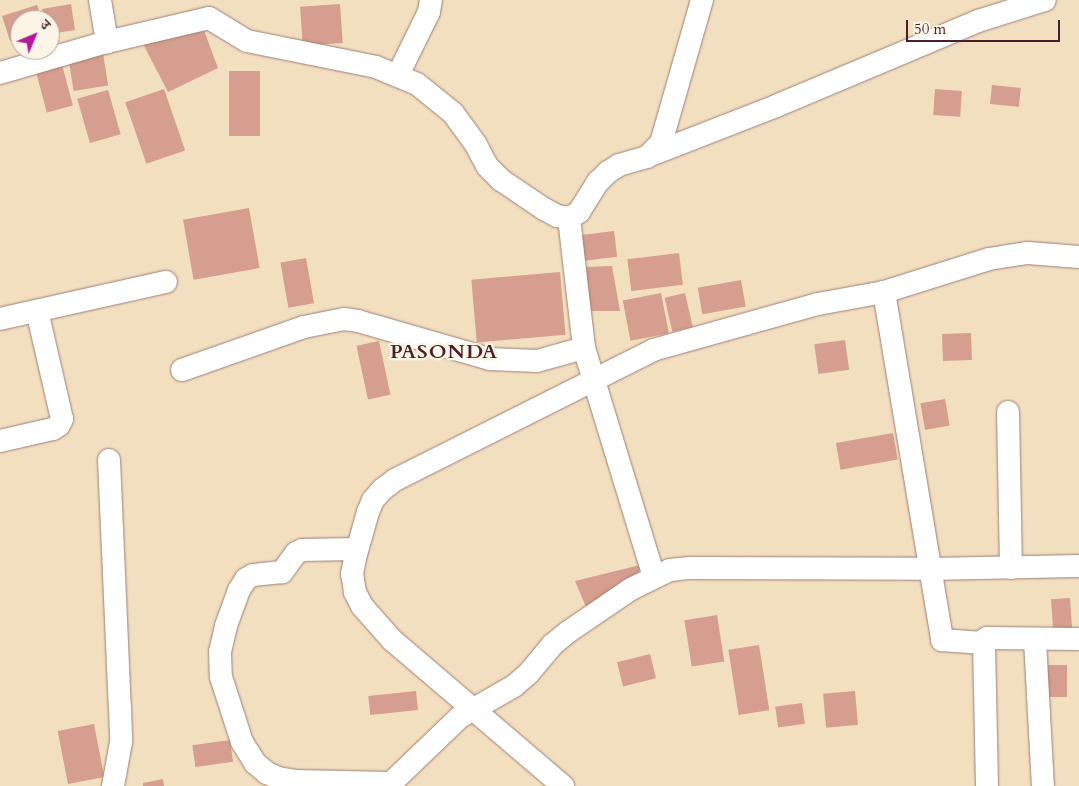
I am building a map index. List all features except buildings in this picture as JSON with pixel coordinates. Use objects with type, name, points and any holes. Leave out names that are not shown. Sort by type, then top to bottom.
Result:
[{"type":"street","points":[[100,0],[107,42]]},
{"type":"street","points":[[398,76],[429,12],[432,0]]},
{"type":"street","points":[[647,157],[661,143],[702,0]]},
{"type":"street","points":[[0,74],[107,42],[204,9],[241,39],[376,67],[424,89],[453,113],[476,145],[487,166],[501,180],[551,212],[569,218],[579,212],[598,182],[608,172],[620,165],[647,157],[1013,4],[1045,0]]},
{"type":"street","points":[[569,218],[584,348],[614,440],[654,577]]},
{"type":"street","points":[[564,786],[392,640],[362,606],[355,592],[352,574],[368,512],[373,500],[383,489],[396,480],[653,350],[818,304],[884,292],[989,259],[1028,253],[1079,257]]},
{"type":"street","points":[[0,318],[166,282]]},
{"type":"street","points":[[884,292],[942,640],[983,643]]},
{"type":"street","points":[[0,441],[53,429],[59,425],[62,418],[36,310]]},
{"type":"street","points":[[182,370],[304,327],[344,319],[358,321],[490,359],[537,361],[584,348]]},
{"type":"street","points":[[1008,412],[1011,568]]},
{"type":"street","points":[[109,460],[120,716],[120,742],[113,786]]},
{"type":"street","points":[[357,549],[302,550],[296,553],[282,572],[253,575],[246,579],[226,626],[220,652],[221,677],[242,742],[255,763],[267,773],[278,778],[296,781],[390,784],[446,729],[474,708],[514,686],[528,674],[552,645],[568,632],[631,589],[670,570],[690,568],[930,569],[1079,566]]},
{"type":"street","points":[[987,786],[983,643],[987,638],[1079,639]]},
{"type":"street","points":[[1035,640],[1044,786]]},
{"type":"district","name":"PASONDA","points":[[444,351]]}]
